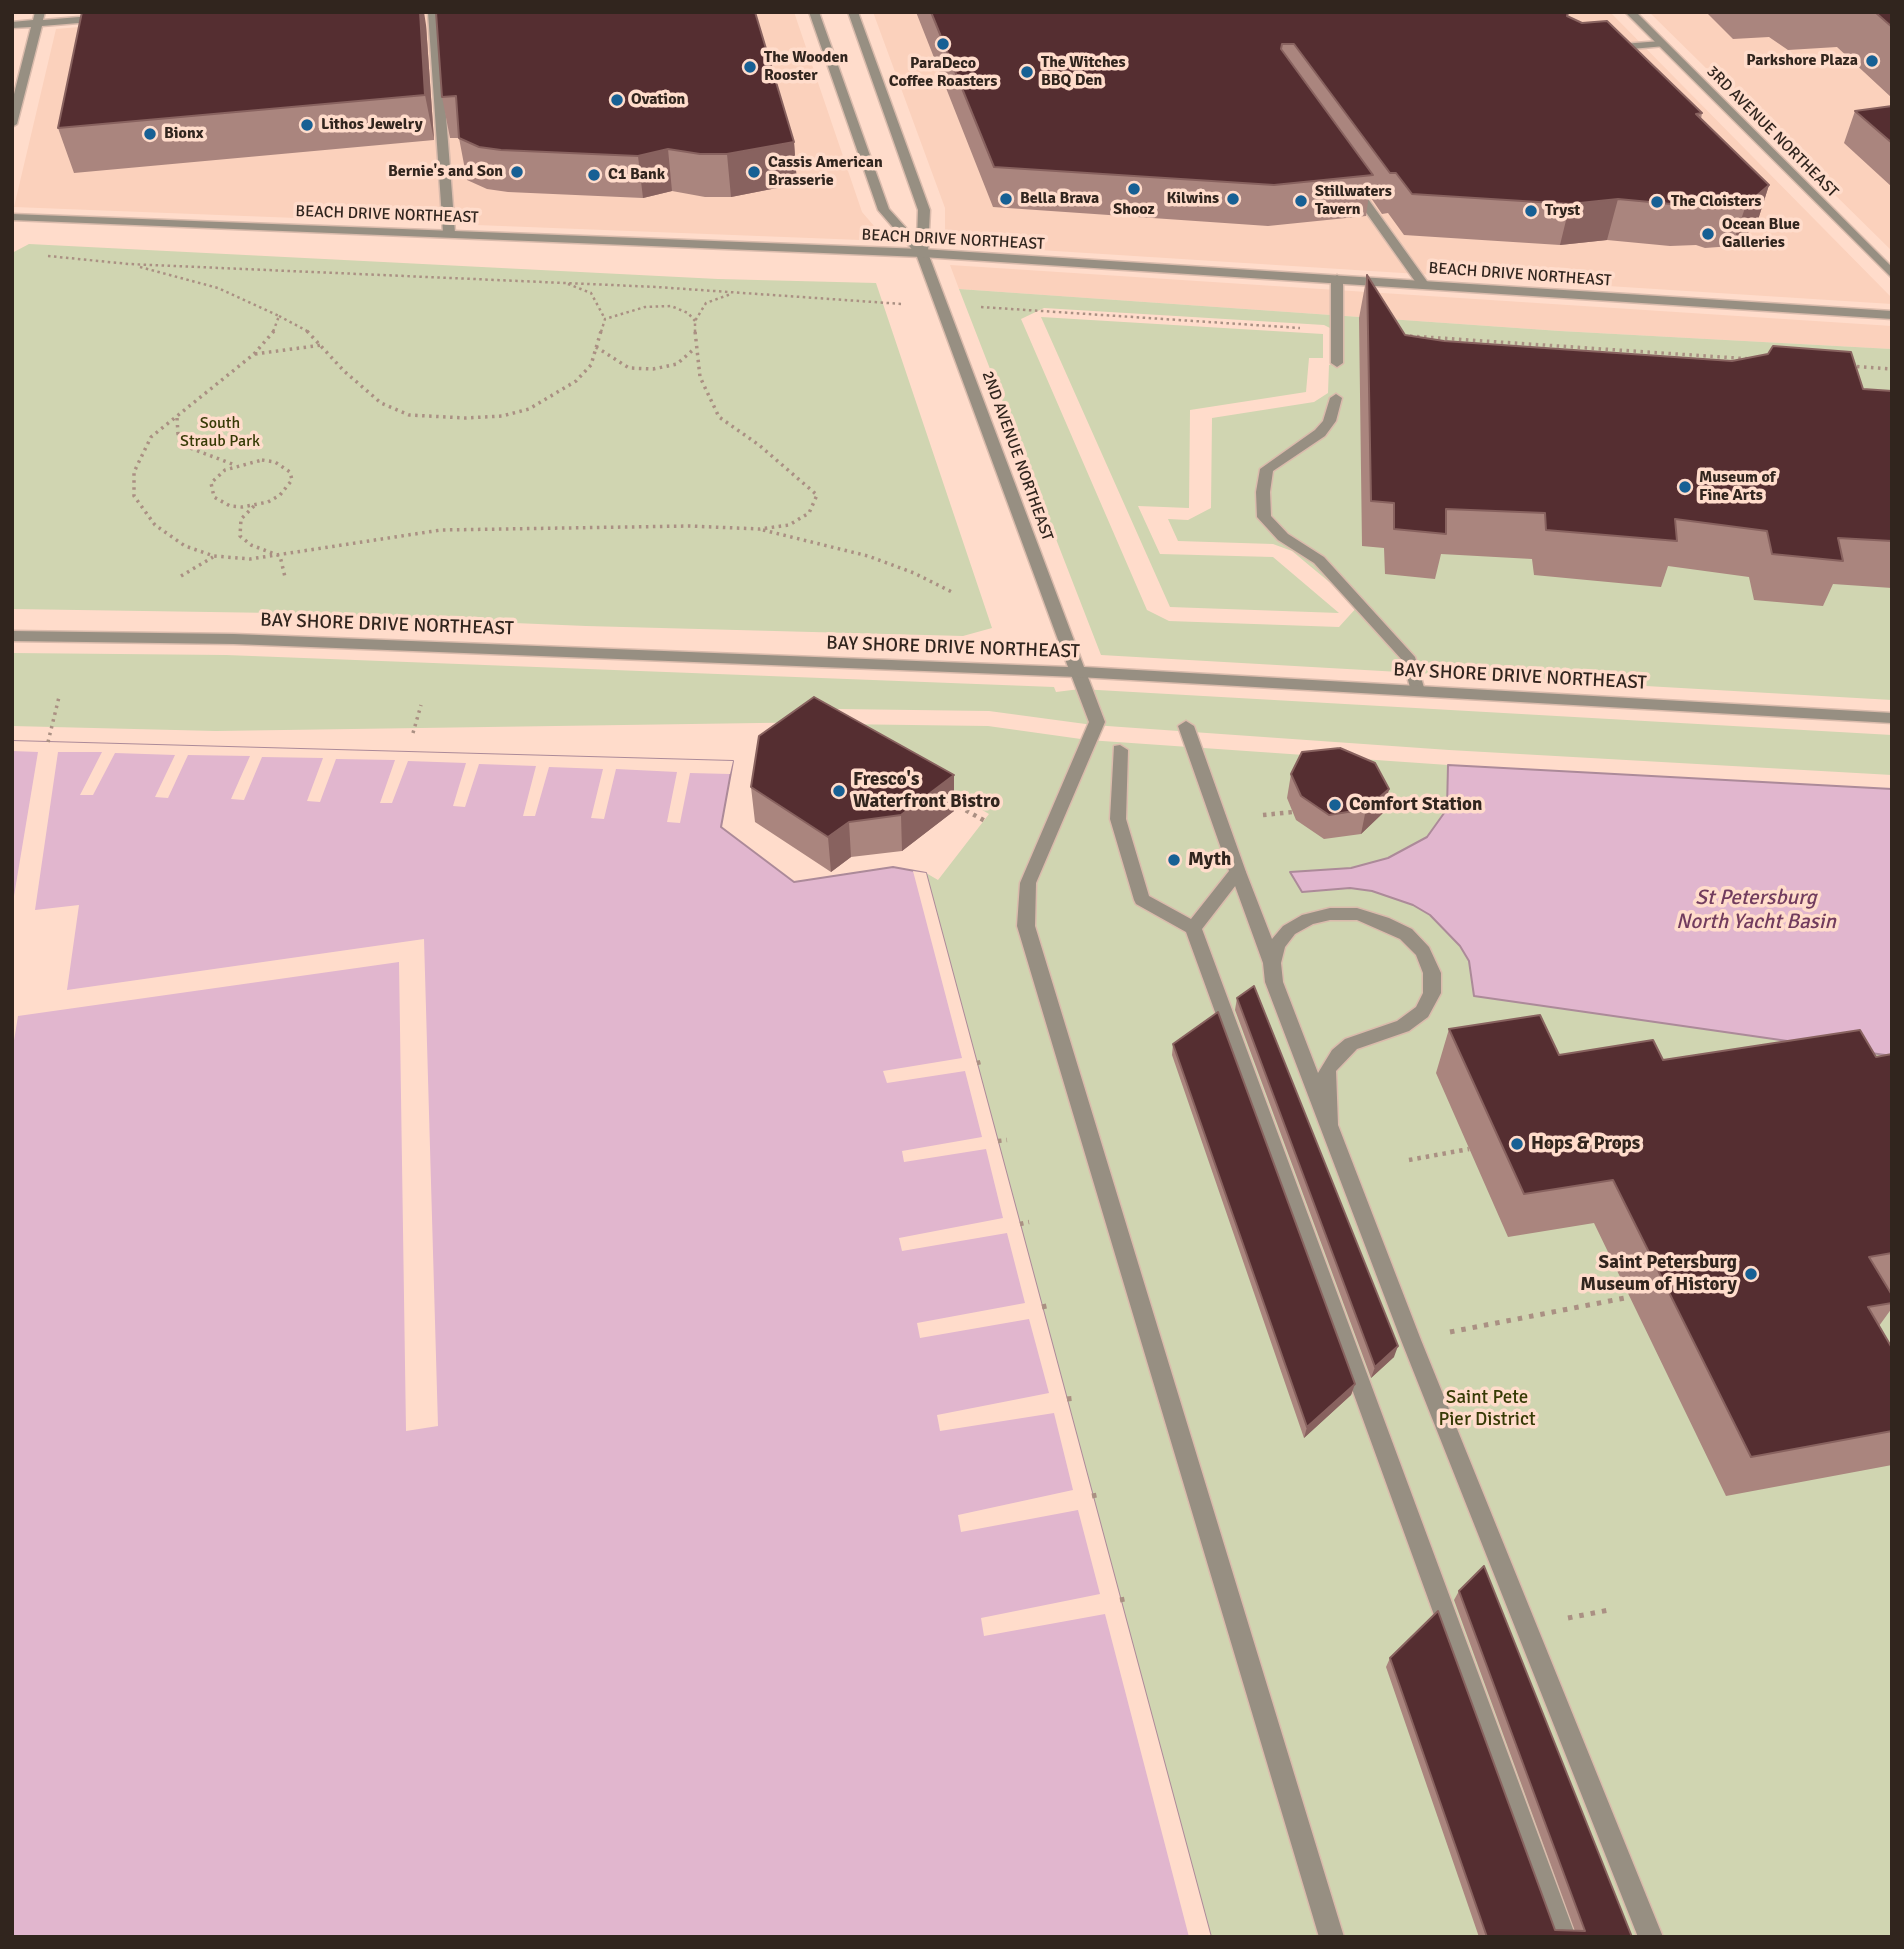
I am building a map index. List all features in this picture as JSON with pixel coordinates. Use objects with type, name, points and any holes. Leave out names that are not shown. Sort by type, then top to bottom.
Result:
[{"type":"street","points":[[433,12],[449,233]]},
{"type":"street","name":"2ND AVENUE NORTHEAST","points":[[814,12],[884,210],[922,253],[1097,722],[1028,883],[1026,926],[1332,1937]]},
{"type":"street","name":"2ND AVENUE NORTHEAST","points":[[853,12],[924,210],[922,253]]},
{"type":"street","name":"3RD AVENUE NORTHEAST","points":[[1630,12],[1892,274]]},
{"type":"street","points":[[12,26],[39,18],[120,17]]},
{"type":"street","points":[[12,124],[39,18]]},
{"type":"street","points":[[1598,49],[1661,44]]},
{"type":"street","points":[[1344,172],[1423,284]]},
{"type":"street","name":"BEACH DRIVE NORTHEAST","points":[[12,217],[922,253],[1892,315]]},
{"type":"street","points":[[1337,279],[1337,363]]},
{"type":"street","points":[[1336,398],[1329,421],[1320,433],[1267,469],[1263,492],[1264,517],[1283,537],[1319,560],[1410,660],[1417,691]]},
{"type":"street","name":"BAY SHORE DRIVE NORTHEAST","points":[[12,636],[234,639],[1078,672],[1892,718]]},
{"type":"street","points":[[1186,726],[1272,963],[1274,982],[1411,1339],[1651,1937]]},
{"type":"street","points":[[1120,750],[1118,819],[1142,900],[1193,928],[1564,1937]]},
{"type":"street","points":[[1193,928],[1238,872]]},
{"type":"street","points":[[1272,963],[1277,944],[1289,930],[1308,919],[1330,914],[1357,914],[1383,922],[1406,934],[1423,952],[1432,973],[1432,993],[1422,1012],[1403,1026],[1351,1044],[1327,1069],[1329,1124]]},
{"type":"path","points":[[47,256],[129,264],[735,292],[1337,331]]},
{"type":"path","points":[[129,264],[218,288],[305,329],[323,345],[344,371],[381,403],[409,415],[466,418],[502,416],[529,409],[551,399],[576,381],[591,365],[605,319],[591,293],[564,283]]},
{"type":"path","points":[[279,316],[272,336],[254,354],[213,384],[151,437],[134,472],[134,496],[155,525],[185,545],[214,556],[250,559],[280,556],[441,530],[689,526],[760,529],[789,526],[809,513],[817,495],[759,445],[719,417],[700,377],[695,349],[695,321],[706,303],[735,292]]},
{"type":"path","points":[[605,319],[645,307],[671,306],[688,313],[695,321]]},
{"type":"path","points":[[1406,335],[1752,359]]},
{"type":"path","points":[[254,354],[323,345]]},
{"type":"path","points":[[596,347],[629,368],[653,369],[677,363],[695,349]]},
{"type":"path","points":[[1846,366],[1892,369]]},
{"type":"path","points":[[177,417],[178,434],[190,448],[235,465]]},
{"type":"path","points":[[262,460],[275,462],[290,472],[292,480],[288,488],[268,502],[255,505],[230,506],[214,497],[211,484],[225,470],[235,465],[262,460]]},
{"type":"path","points":[[255,505],[241,519],[240,536],[251,545],[280,556]]},
{"type":"path","points":[[760,529],[868,556],[914,573],[954,593]]},
{"type":"path","points":[[181,576],[214,556]]},
{"type":"path","points":[[280,556],[285,577]]},
{"type":"path","points":[[48,742],[59,697]]},
{"type":"path","points":[[413,733],[421,705]]},
{"type":"path","points":[[950,801],[985,821]]},
{"type":"path","points":[[1264,815],[1293,812]]},
{"type":"path","points":[[977,1063],[985,1062]]},
{"type":"path","points":[[998,1141],[1007,1140]]},
{"type":"path","points":[[1409,1160],[1469,1149]]},
{"type":"path","points":[[1020,1224],[1029,1222]]},
{"type":"path","points":[[1411,1339],[1630,1297]]},
{"type":"path","points":[[1042,1307],[1051,1305]]},
{"type":"path","points":[[1067,1399],[1076,1398]]},
{"type":"path","points":[[1092,1496],[1102,1494]]},
{"type":"path","points":[[1120,1600],[1130,1598]]},
{"type":"shaded area","points":[[259,12],[794,12],[862,212],[887,241],[14,207],[56,29]]},
{"type":"shaded area","points":[[873,12],[1610,12],[1892,298],[1892,304],[945,244],[945,208]]},
{"type":"shaded area","points":[[1649,12],[1892,12],[1892,251]]},
{"type":"shaded area","points":[[950,265],[1892,326],[1892,349],[1560,331],[959,289]]},
{"type":"green space","name":"South Straub Park","points":[[29,244],[718,279],[876,283],[992,628],[963,636],[586,626],[276,613],[12,609],[12,253]]},
{"type":"green space","points":[[959,289],[1560,331],[1892,349],[1892,700],[1101,655]],"holes":[[[1044,308],[1324,325],[1344,335],[1344,359],[1329,365],[1328,393],[1314,402],[1212,418],[1211,508],[1188,520],[1168,519],[1178,541],[1273,544],[1292,551],[1358,606],[1339,627],[1169,621],[1147,610],[1021,319]]]},
{"type":"green space","points":[[1041,317],[1323,334],[1323,358],[1309,358],[1306,392],[1190,410],[1189,508],[1138,506],[1160,554],[1273,557],[1339,613],[1170,607]]},
{"type":"green space","points":[[12,653],[226,655],[1054,687],[1056,692],[1080,689],[1892,735],[1892,775],[1449,750],[1093,725],[989,711],[838,709],[827,722],[216,731],[12,726]]},
{"type":"green space","name":"Saint Pete Pier District","points":[[835,724],[988,726],[1088,740],[1448,765],[1447,809],[1427,837],[1388,858],[1351,868],[1290,872],[1302,892],[1350,888],[1372,891],[1413,905],[1430,915],[1460,946],[1469,961],[1474,996],[1892,1056],[1892,1937],[1211,1937],[926,873],[938,880],[989,814]]},
{"type":"water","points":[[12,741],[733,761],[721,827],[794,882],[893,867],[926,873],[1211,1937],[12,1937]]},
{"type":"water","name":"St Petersburg North Yacht Basin","points":[[1448,765],[1892,789],[1892,1056],[1474,996],[1469,961],[1460,946],[1430,915],[1413,905],[1372,891],[1350,888],[1302,892],[1290,872],[1351,868],[1388,858],[1427,837],[1447,809]]},
{"type":"pier","points":[[12,741],[733,761],[730,774],[690,773],[680,823],[667,822],[677,772],[616,769],[604,819],[591,818],[603,769],[549,767],[535,816],[523,816],[536,766],[479,764],[465,807],[453,806],[466,763],[408,761],[392,803],[380,803],[395,760],[336,759],[320,802],[307,801],[323,758],[262,757],[244,800],[231,799],[250,756],[188,755],[168,798],[155,797],[175,755],[115,753],[93,795],[80,795],[102,752],[58,752],[35,910],[79,905],[67,990],[424,939],[438,1426],[406,1431],[399,962],[18,1016],[12,1053],[12,908],[38,752],[12,751]]},
{"type":"pier","points":[[913,871],[926,873],[1211,1937],[1189,1937],[1105,1614],[984,1636],[981,1618],[1100,1594],[1078,1510],[961,1532],[958,1515],[1073,1490],[1054,1413],[940,1431],[937,1415],[1049,1393],[1029,1319],[920,1338],[917,1323],[1025,1303],[1007,1233],[902,1251],[899,1238],[1003,1218],[986,1149],[904,1162],[902,1151],[982,1137],[965,1071],[887,1083],[883,1071],[962,1058]]},
{"type":"building","points":[[82,12],[420,12],[425,95],[58,128]]},
{"type":"building","name":"Ovation","points":[[436,12],[755,12],[794,142],[727,154],[700,154],[668,149],[638,156],[479,147],[459,138],[456,96],[442,97]]},
{"type":"building","points":[[931,12],[1568,12],[1567,16],[1582,23],[1607,21],[1702,113],[1696,114],[1769,185],[1746,205],[1718,207],[1709,204],[1682,205],[1618,199],[1570,204],[1412,194],[1396,173],[1390,173],[1294,44],[1282,44],[1281,49],[1373,175],[1274,185],[994,167]]},
{"type":"building","points":[[1875,12],[1892,12],[1892,27]]},
{"type":"building","points":[[1892,106],[1892,143],[1855,111]]},
{"type":"building","name":"Museum of Fine Arts","points":[[1367,275],[1405,335],[1444,341],[1732,361],[1768,354],[1773,346],[1851,352],[1863,389],[1892,391],[1892,541],[1838,538],[1843,561],[1772,554],[1767,531],[1675,519],[1677,541],[1546,530],[1545,513],[1446,509],[1446,534],[1394,529],[1394,503],[1371,501]]},
{"type":"building","points":[[814,697],[954,775],[901,815],[849,822],[828,837],[751,787],[759,736]]},
{"type":"building","points":[[1340,748],[1375,763],[1389,789],[1366,809],[1329,815],[1301,796],[1291,774],[1302,752]]},
{"type":"building","points":[[1254,986],[1398,1346],[1375,1367],[1237,998]]},
{"type":"building","points":[[1218,1012],[1355,1384],[1307,1427],[1173,1044]]},
{"type":"building","name":"Saint Petersburg Museum of History","points":[[1540,1015],[1559,1055],[1653,1040],[1663,1060],[1860,1030],[1876,1057],[1892,1054],[1892,1253],[1869,1257],[1892,1295],[1892,1303],[1868,1307],[1892,1348],[1892,1431],[1751,1457],[1613,1180],[1524,1194],[1449,1029]]},
{"type":"building","points":[[1484,1566],[1632,1937],[1487,1937],[1390,1658],[1438,1611],[1555,1930],[1585,1931],[1459,1591]]},
{"type":"place","name":"ParaDeco Coffee Roasters","points":[[943,44]]},
{"type":"place","name":"Parkshore Plaza","points":[[1872,61]]},
{"type":"place","name":"The Wooden Rooster","points":[[750,67]]},
{"type":"place","name":"The Witches BBQ Den","points":[[1027,72]]},
{"type":"place","name":"Ovation","points":[[617,100]]},
{"type":"place","name":"Lithos Jewelry","points":[[307,125]]},
{"type":"place","name":"Bionx","points":[[150,134]]},
{"type":"place","name":"Bernie's and Son","points":[[517,172]]},
{"type":"place","name":"Cassis American Brasserie","points":[[754,172]]},
{"type":"place","name":"C1 Bank","points":[[594,175]]},
{"type":"place","name":"Shooz","points":[[1134,189]]},
{"type":"place","name":"Bella Brava","points":[[1006,199]]},
{"type":"place","name":"Kilwins","points":[[1233,199]]},
{"type":"place","name":"Stillwaters Tavern","points":[[1301,201]]},
{"type":"place","name":"The Cloisters","points":[[1657,202]]},
{"type":"place","name":"Tryst","points":[[1531,211]]},
{"type":"place","name":"Ocean Blue Galleries","points":[[1708,234]]},
{"type":"place","name":"Museum of Fine Arts","points":[[1685,487]]},
{"type":"place","name":"Fresco's Waterfront Bistro","points":[[839,791]]},
{"type":"place","name":"Comfort Station","points":[[1335,805]]},
{"type":"place","name":"Myth","points":[[1174,860]]},
{"type":"place","name":"Hops & Props","points":[[1517,1144]]},
{"type":"place","name":"Saint Petersburg Museum of History","points":[[1751,1274]]}]
